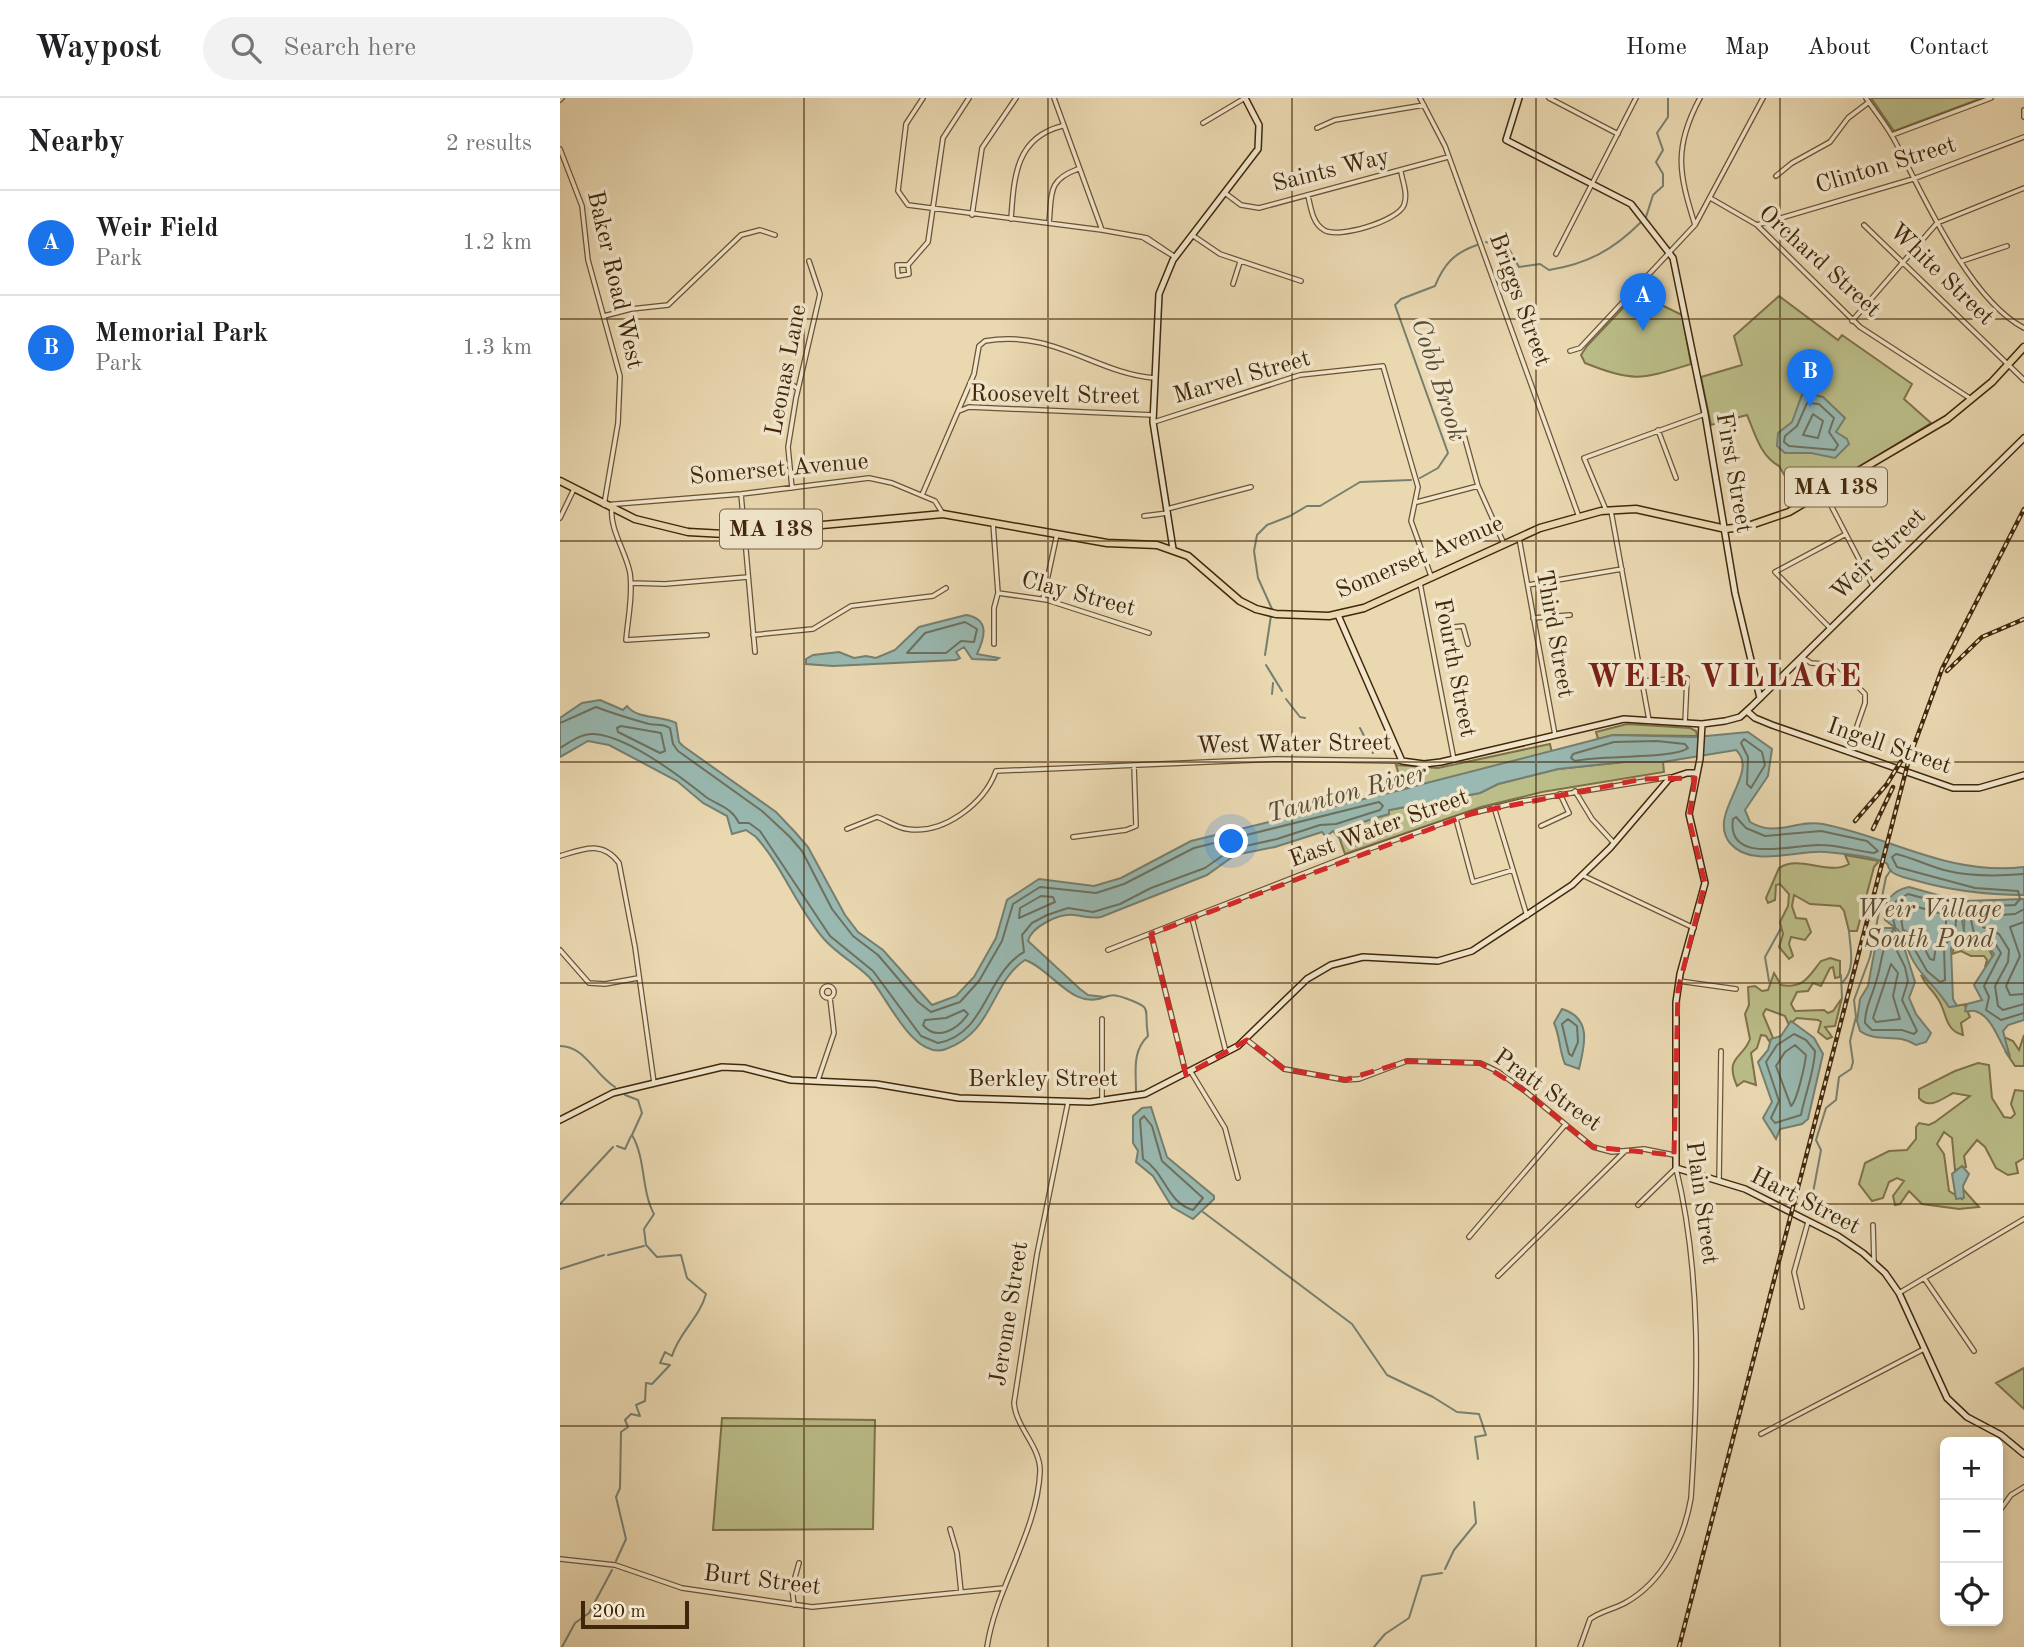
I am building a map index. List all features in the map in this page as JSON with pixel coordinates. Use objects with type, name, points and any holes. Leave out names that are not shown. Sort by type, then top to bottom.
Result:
[{"type":"main road","points":[[1173,549],[1153,419],[1159,294],[1165,273],[1175,257],[1259,144],[1259,125],[1245,98]]},
{"type":"main road","points":[[1519,98],[1506,140],[1631,204],[1671,254]]},
{"type":"main road","name":"First Street","points":[[1671,254],[1705,414],[1735,593],[1760,698]]},
{"type":"main road","name":"Somerset Avenue","points":[[943,514],[1107,543],[1152,544],[1173,549],[1195,561],[1240,601],[1273,614],[1338,615],[1364,608],[1544,526],[1608,510],[1645,511],[1726,529],[1748,526],[1789,512],[1825,494],[1941,423],[1971,400],[2024,347]]},
{"type":"main road","name":"Weir Street","points":[[1760,698],[2024,438]]},
{"type":"main road","name":"MA 138","points":[[560,481],[604,505],[664,528],[705,534],[943,514]]},
{"type":"main road","points":[[1338,615],[1402,761]]},
{"type":"main road","name":"West Water Street","points":[[1402,761],[1424,764],[1454,760],[1624,719],[1702,724],[1734,719],[1760,698]]},
{"type":"main road","name":"Ingell Street","points":[[1747,711],[1758,720],[1956,789],[1979,788],[2024,775]]},
{"type":"main road","name":"Plain Street","points":[[1675,1168],[1675,1012],[1679,981],[1705,883],[1689,818],[1700,757],[1702,724]]},
{"type":"main road","name":"East Water Street","points":[[1675,776],[1696,776]]},
{"type":"main road","name":"Berkley Street","points":[[560,1120],[608,1094],[722,1067],[817,1082],[882,1084],[952,1098],[1102,1102],[1139,1096],[1189,1073],[1247,1040],[1302,983],[1331,965],[1363,957],[1431,961],[1472,951],[1527,917],[1582,875],[1675,776]]},
{"type":"main road","name":"Hart Street","points":[[1675,1168],[1745,1189],[1850,1243],[1874,1262],[1899,1293],[1939,1386],[1951,1403],[1967,1417],[2001,1435],[2024,1454]]},
{"type":"street","points":[[923,98],[905,131],[898,195],[911,207],[1142,237],[1175,257]]},
{"type":"street","points":[[908,265],[897,265],[898,275],[907,276],[908,265],[929,242],[943,138],[969,98]]},
{"type":"street","points":[[972,215],[982,148],[1017,98]]},
{"type":"street","points":[[1054,98],[1102,230]]},
{"type":"street","points":[[1203,123],[1245,98]]},
{"type":"street","name":"Briggs Street","points":[[1420,98],[1448,157],[1579,517]]},
{"type":"street","points":[[1549,98],[1618,134]]},
{"type":"street","points":[[1556,254],[1636,98]]},
{"type":"street","points":[[1696,225],[1680,172],[1687,125],[1700,98]]},
{"type":"street","points":[[1570,351],[1580,348],[1696,225],[1763,98]]},
{"type":"street","points":[[1892,135],[1991,98]]},
{"type":"street","points":[[1776,176],[1792,163],[1830,142],[1848,118],[1868,100],[1892,135],[1937,223],[1962,261],[2004,314],[2024,328]]},
{"type":"street","points":[[1317,128],[1335,120],[1424,105]]},
{"type":"street","points":[[2024,110],[2024,117]]},
{"type":"street","points":[[1011,219],[1017,165],[1036,137],[1044,131],[1062,126]]},
{"type":"street","name":"Clinton Street","points":[[1757,225],[1913,179],[2024,137]]},
{"type":"street","name":"Baker Road West","points":[[560,149],[582,206],[588,260],[617,363],[620,392],[618,423],[604,505]]},
{"type":"street","name":"Saints Way","points":[[1225,193],[1241,205],[1254,209],[1448,157]]},
{"type":"street","points":[[1049,223],[1054,184],[1063,175],[1078,169]]},
{"type":"street","points":[[1308,195],[1315,220],[1322,229],[1333,234],[1348,232],[1390,218],[1401,211],[1406,195],[1400,172]]},
{"type":"street","points":[[1852,321],[1937,223],[2024,188]]},
{"type":"street","name":"Orchard Street","points":[[1712,199],[1757,225],[1852,321],[1971,400]]},
{"type":"street","name":"White Street","points":[[1864,225],[2024,380]]},
{"type":"street","points":[[604,316],[631,309],[668,305],[741,235],[760,230],[775,236]]},
{"type":"street","points":[[1192,235],[1220,254],[1301,281]]},
{"type":"street","points":[[1962,261],[2007,246]]},
{"type":"street","name":"Leonas Lane","points":[[792,488],[788,447],[820,294],[809,261]]},
{"type":"street","points":[[1233,284],[1240,262]]},
{"type":"street","points":[[922,495],[974,374],[979,346],[988,340],[1054,344],[1135,374],[1154,377]]},
{"type":"street","name":"Marvel Street","points":[[1153,419],[1300,375],[1383,366],[1418,487],[1417,502]]},
{"type":"street","points":[[783,378],[799,389]]},
{"type":"street","name":"Roosevelt Street","points":[[958,413],[969,407],[1153,419]]},
{"type":"street","points":[[1649,720],[1622,569],[1608,510],[1584,457],[1705,414]]},
{"type":"street","points":[[1658,430],[1676,478]]},
{"type":"street","points":[[1464,435],[1478,486],[1504,545]]},
{"type":"street","name":"Somerset Avenue","points":[[604,505],[741,494],[869,478],[892,483],[922,495],[939,504],[943,514]]},
{"type":"street","points":[[1431,578],[1411,521],[1417,502],[1478,486]]},
{"type":"street","points":[[1144,516],[1251,487]]},
{"type":"street","points":[[560,518],[574,489]]},
{"type":"street","points":[[741,494],[755,652]]},
{"type":"street","points":[[1825,494],[1872,586]]},
{"type":"street","points":[[612,508],[631,583],[626,641],[707,635]]},
{"type":"street","points":[[993,521],[998,593],[994,608],[994,644]]},
{"type":"street","points":[[1043,599],[1058,534]]},
{"type":"street","points":[[1830,628],[1775,572],[1846,534]]},
{"type":"street","name":"Third Street","points":[[1519,538],[1556,737]]},
{"type":"street","points":[[1527,585],[1622,569]]},
{"type":"street","points":[[631,583],[666,584],[748,577]]},
{"type":"street","name":"Fourth Street","points":[[1420,583],[1454,760]]},
{"type":"street","points":[[754,635],[813,629],[851,606],[933,596],[946,588]]},
{"type":"street","name":"Clay Street","points":[[998,593],[1043,599],[1149,633]]},
{"type":"street","points":[[1534,618],[1570,615]]},
{"type":"street","points":[[1454,627],[1463,626],[1468,644]]},
{"type":"street","points":[[1801,656],[1811,663],[1836,665],[1865,694],[1865,703],[1847,752]]},
{"type":"street","points":[[1643,681],[1687,678],[1685,723]]},
{"type":"street","name":"West Water Street","points":[[847,829],[877,817],[910,830],[939,826],[982,796],[990,787],[996,771],[1283,759],[1402,761]]},
{"type":"street","points":[[1073,837],[1126,830],[1136,826],[1133,765]]},
{"type":"street","name":"East Water Street","points":[[1108,950],[1346,857],[1494,807],[1660,776],[1675,776]]},
{"type":"street","points":[[1575,791],[1591,819],[1614,843]]},
{"type":"street","points":[[1541,827],[1569,813],[1560,794]]},
{"type":"street","points":[[1494,807],[1527,917]]},
{"type":"street","points":[[1456,819],[1473,882],[1513,870]]},
{"type":"street","points":[[560,856],[599,848],[619,863],[635,947],[654,1085]]},
{"type":"street","points":[[1582,875],[1694,928]]},
{"type":"street","points":[[1192,918],[1226,1053]]},
{"type":"street","points":[[1151,933],[1189,1073],[1224,1128],[1238,1178]]},
{"type":"street","points":[[560,950],[589,983],[605,984],[638,978]]},
{"type":"street","points":[[1679,981],[1736,989]]},
{"type":"street","points":[[817,1082],[834,1033],[830,998]]},
{"type":"street","points":[[1102,1019],[1102,1102]]},
{"type":"street","name":"Pratt Street","points":[[1247,1040],[1284,1069],[1343,1080],[1362,1078],[1408,1061],[1480,1063],[1506,1077],[1595,1148],[1625,1151],[1647,1149],[1674,1155]]},
{"type":"street","points":[[1719,1181],[1721,1051]]},
{"type":"street","name":"Jerome Street","points":[[987,1647],[1004,1588],[1023,1540],[1040,1476],[1039,1461],[1017,1417],[1014,1403],[1037,1254],[1068,1102]]},
{"type":"street","points":[[1469,1237],[1565,1125]]},
{"type":"street","points":[[1498,1276],[1625,1151]]},
{"type":"street","points":[[1637,1205],[1675,1168]]},
{"type":"street","name":"Plain Street","points":[[1580,1647],[1590,1619],[1632,1598],[1666,1564],[1689,1512],[1694,1455],[1695,1303],[1686,1211],[1675,1168]]},
{"type":"street","points":[[1899,1293],[2024,1219]]},
{"type":"street","points":[[1802,1307],[1794,1272],[1809,1220]]},
{"type":"street","points":[[1873,1226],[1874,1262]]},
{"type":"street","points":[[1924,1278],[1974,1351]]},
{"type":"street","points":[[1761,1434],[1924,1349]]},
{"type":"street","points":[[2003,1506],[2011,1495],[2024,1487]]},
{"type":"street","points":[[950,1529],[956,1543],[961,1592]]},
{"type":"street","name":"Burt Street","points":[[560,1559],[620,1566],[666,1584],[794,1605],[832,1607],[1004,1588]]},
{"type":"street","points":[[794,1605],[792,1588],[799,1563]]},
{"type":"highlighted area","points":[[1695,778],[1689,819],[1705,883],[1678,990],[1674,1155],[1593,1147],[1525,1091],[1480,1063],[1407,1061],[1345,1080],[1284,1069],[1247,1040],[1186,1075],[1151,934],[1473,813],[1643,779]]},
{"type":"green space","points":[[1871,98],[1982,98],[1894,131]]},
{"type":"green space","points":[[1637,293],[1682,315],[1691,364],[1638,377],[1615,374],[1585,363],[1581,355],[1587,346]]},
{"type":"green space","points":[[1779,296],[1838,340],[1842,335],[1912,384],[1904,399],[1931,423],[1801,503],[1779,466],[1772,462],[1763,450],[1747,415],[1711,425],[1701,377],[1742,365],[1734,336]]},
{"type":"green space","points":[[1627,724],[1690,728],[1696,731],[1697,736],[1613,735],[1598,739],[1596,732]]},
{"type":"green space","points":[[1550,744],[1552,753],[1403,789],[1396,765],[1438,768]]},
{"type":"green space","points":[[1624,762],[1663,762],[1664,772],[1542,792],[1481,807],[1345,854],[1338,834],[1340,837],[1340,831],[1344,827],[1389,814],[1389,810],[1480,793],[1498,784],[1558,769]]},
{"type":"green space","points":[[1845,855],[1879,861],[1874,867],[1857,931],[1849,931],[1840,906],[1810,904],[1794,895],[1792,906],[1796,918],[1806,919],[1811,932],[1805,940],[1791,937],[1789,944],[1793,956],[1789,959],[1779,947],[1783,934],[1780,922],[1788,906],[1789,894],[1780,884],[1776,885],[1775,900],[1768,903],[1766,898],[1779,868],[1795,863],[1841,867],[1849,864]]},
{"type":"green space","points":[[1957,938],[1987,945],[1993,957],[1985,967],[1987,960],[1984,956],[1971,956],[1961,951],[1952,954]]},
{"type":"green space","points":[[1830,958],[1840,961],[1840,977],[1835,978],[1833,967],[1830,968],[1821,986],[1813,983],[1808,991],[1797,992],[1791,1004],[1795,1011],[1824,1010],[1828,1013],[1833,1011],[1842,998],[1835,1026],[1825,1027],[1832,1037],[1827,1039],[1818,1032],[1821,1022],[1818,1020],[1797,1018],[1789,1025],[1785,1016],[1766,1009],[1763,1014],[1773,1038],[1769,1041],[1766,1036],[1761,1035],[1757,1048],[1751,1053],[1756,1085],[1744,1081],[1737,1086],[1734,1063],[1750,1039],[1745,1014],[1749,1005],[1748,987],[1768,990],[1774,973],[1781,985],[1801,983],[1821,961]]},
{"type":"green space","points":[[1921,975],[1937,989],[1949,1007],[1967,1004],[1965,1006],[1970,1017],[1961,1023],[1963,1035],[1949,1025],[1941,1004]]},
{"type":"green space","points":[[2024,1035],[2024,1066],[2015,1066],[2005,1051],[2010,1057],[2004,1037],[2013,1041],[2019,1050]]},
{"type":"green space","points":[[1978,1063],[1989,1065],[1992,1098],[2004,1117],[2011,1118],[2015,1114],[2011,1104],[2015,1090],[2024,1091],[2024,1158],[2016,1163],[2018,1173],[2008,1175],[1996,1168],[1985,1147],[1977,1140],[1964,1156],[1966,1167],[1955,1170],[1952,1138],[1944,1132],[1937,1144],[1944,1154],[1949,1191],[1962,1199],[1963,1189],[1979,1207],[1959,1209],[1922,1204],[1909,1191],[1900,1204],[1895,1205],[1893,1196],[1904,1181],[1897,1178],[1889,1182],[1883,1198],[1872,1201],[1859,1184],[1865,1163],[1889,1151],[1907,1150],[1916,1139],[1916,1127],[1919,1123],[1929,1125],[1935,1122],[1970,1096],[1953,1093],[1936,1102],[1927,1103],[1919,1098],[1919,1089]]},
{"type":"green space","points":[[2024,1368],[2024,1409],[1996,1383]]},
{"type":"green space","points":[[722,1418],[875,1420],[873,1529],[713,1530]]},
{"type":"water","points":[[1803,392],[1823,397],[1845,418],[1836,432],[1847,439],[1849,444],[1835,458],[1811,453],[1785,453],[1777,446],[1778,433],[1792,422]]},
{"type":"water","points":[[966,615],[979,620],[984,630],[977,654],[999,658],[972,659],[964,647],[956,652],[960,658],[956,660],[833,666],[806,664],[806,659],[813,655],[839,652],[854,658],[876,658],[895,650],[919,627]]},
{"type":"water","points":[[600,700],[623,710],[627,706],[637,713],[676,723],[679,742],[683,746],[776,812],[808,847],[845,915],[858,932],[883,950],[932,1005],[956,996],[974,977],[996,938],[1007,900],[1039,879],[1094,886],[1121,878],[1191,841],[1613,735],[1696,737],[1748,732],[1772,749],[1768,776],[1745,810],[1750,822],[1769,828],[1823,824],[1946,861],[1997,868],[2024,867],[2024,895],[1969,892],[1928,884],[1898,875],[1892,872],[1886,863],[1864,856],[1815,852],[1762,856],[1739,851],[1730,843],[1724,832],[1724,819],[1742,770],[1742,759],[1736,750],[1663,762],[1624,762],[1558,769],[1498,784],[1480,793],[1389,810],[1389,814],[1343,828],[1341,840],[1333,831],[1326,837],[1322,832],[1275,847],[1235,855],[1207,875],[1101,917],[1068,915],[1054,919],[1034,931],[1028,941],[1088,995],[1105,997],[1093,1000],[1072,994],[1025,960],[1005,981],[974,1031],[946,1049],[934,1050],[912,1037],[869,977],[824,939],[756,837],[746,830],[732,834],[727,816],[703,803],[677,781],[609,745],[588,741],[560,757],[560,718],[582,703]]},
{"type":"water","name":"Weir Village South Pond","points":[[1909,887],[1959,901],[1964,932],[1965,901],[2024,899],[2024,1020],[2008,1025],[2003,1031],[2010,1058],[1987,1018],[1975,1011],[1965,1011],[1967,1004],[1982,1000],[1974,985],[1994,954],[1987,945],[1974,944],[1969,938],[1957,938],[1951,949],[1953,999],[1957,1006],[1949,1007],[1920,971],[1907,946],[1904,947],[1915,982],[1909,998],[1916,1014],[1931,1033],[1926,1042],[1916,1045],[1902,1039],[1874,1037],[1860,1031],[1857,1021],[1860,999],[1868,986],[1876,943],[1882,928],[1893,928],[1902,938],[1898,930],[1885,920],[1885,908],[1893,894]]},
{"type":"water","points":[[1562,1009],[1572,1013],[1582,1025],[1584,1041],[1579,1069],[1565,1064],[1563,1059],[1554,1023]]},
{"type":"water","points":[[1791,1021],[1814,1038],[1823,1054],[1808,1119],[1802,1124],[1780,1129],[1776,1139],[1763,1118],[1772,1102],[1758,1062],[1768,1050],[1771,1039],[1781,1036]]},
{"type":"water","points":[[1151,1107],[1167,1157],[1214,1196],[1193,1219],[1172,1207],[1153,1176],[1136,1162],[1138,1151],[1133,1143],[1133,1116],[1142,1108]]},
{"type":"water","points":[[1962,1166],[1969,1174],[1963,1186],[1964,1198],[1956,1199],[1952,1174]]},
{"type":"waterway","name":"Cobb Brook","points":[[1646,217],[1653,195],[1663,186],[1663,174],[1656,162],[1663,150],[1657,133],[1668,117],[1668,98]]},
{"type":"waterway","name":"Cobb Brook","points":[[1486,242],[1509,249],[1519,267],[1540,264],[1549,270],[1575,264],[1599,254],[1620,241],[1640,223]]},
{"type":"waterway","name":"Cobb Brook","points":[[1420,478],[1438,468],[1448,453],[1395,305],[1401,299],[1435,286],[1451,260],[1477,245]]},
{"type":"waterway","name":"Cobb Brook","points":[[1265,655],[1272,609],[1258,578],[1254,551],[1257,535],[1267,525],[1307,506],[1320,506],[1360,482],[1411,480]]},
{"type":"waterway","name":"Cobb Brook","points":[[1266,665],[1282,691]]},
{"type":"waterway","points":[[1272,694],[1273,683]]},
{"type":"waterway","name":"Cobb Brook","points":[[1286,699],[1300,717],[1305,718]]},
{"type":"waterway","name":"Cobb Brook","points":[[1360,728],[1373,753]]},
{"type":"waterway","points":[[1815,1212],[1812,1198],[1821,1150],[1816,1140],[1826,1108],[1836,1100],[1839,1077],[1851,1069],[1853,1062],[1850,1041],[1856,1017],[1854,1000],[1870,957],[1886,877],[1891,870]]},
{"type":"waterway","points":[[1769,981],[1765,957],[1781,928]]},
{"type":"waterway","points":[[1843,982],[1851,964],[1849,931]]},
{"type":"waterway","points":[[1841,975],[1842,998]]},
{"type":"waterway","points":[[1104,997],[1114,995],[1125,998],[1141,1004],[1146,1010],[1148,1036],[1137,1055],[1136,1091]]},
{"type":"waterway","points":[[560,1046],[569,1047],[583,1056],[615,1087]]},
{"type":"waterway","points":[[616,1561],[626,1539],[616,1497],[620,1488],[621,1432],[628,1427],[625,1420],[631,1414],[640,1416],[636,1405],[645,1401],[646,1383],[652,1384],[670,1365],[660,1363],[665,1352],[672,1356],[706,1294],[687,1278],[681,1255],[657,1257],[646,1245],[644,1229],[654,1214],[647,1195],[640,1154],[632,1135],[642,1113],[638,1100],[625,1095]]},
{"type":"waterway","points":[[617,1146],[625,1149],[631,1136]]},
{"type":"waterway","points":[[560,1204],[613,1147]]},
{"type":"waterway","points":[[1203,1212],[1352,1324],[1387,1375],[1457,1412],[1479,1414],[1486,1435],[1475,1437],[1478,1459]]},
{"type":"waterway","points":[[608,1255],[644,1246]]},
{"type":"waterway","points":[[560,1269],[604,1255]]},
{"type":"waterway","points":[[1445,1569],[1454,1550],[1476,1523],[1474,1502]]},
{"type":"waterway","points":[[562,1647],[575,1623],[589,1613],[612,1570]]},
{"type":"waterway","points":[[1374,1647],[1385,1634],[1409,1618],[1422,1576],[1442,1573]]},
{"type":"railway","points":[[1679,1647],[1909,759],[1942,669],[2024,509]]},
{"type":"railway","points":[[1947,671],[1982,637],[2024,619]]},
{"type":"railway","points":[[1855,821],[1887,784],[1903,758]]},
{"type":"railway","points":[[1873,829],[1893,787]]},
{"type":"place","name":"Weir Field","points":[[1643,331]]},
{"type":"place","name":"Memorial Park","points":[[1810,407]]},
{"type":"district","name":"WEIR VILLAGE","points":[[1725,678]]},
{"type":"water label","name":"Taunton River","points":[[1347,794]]}]
